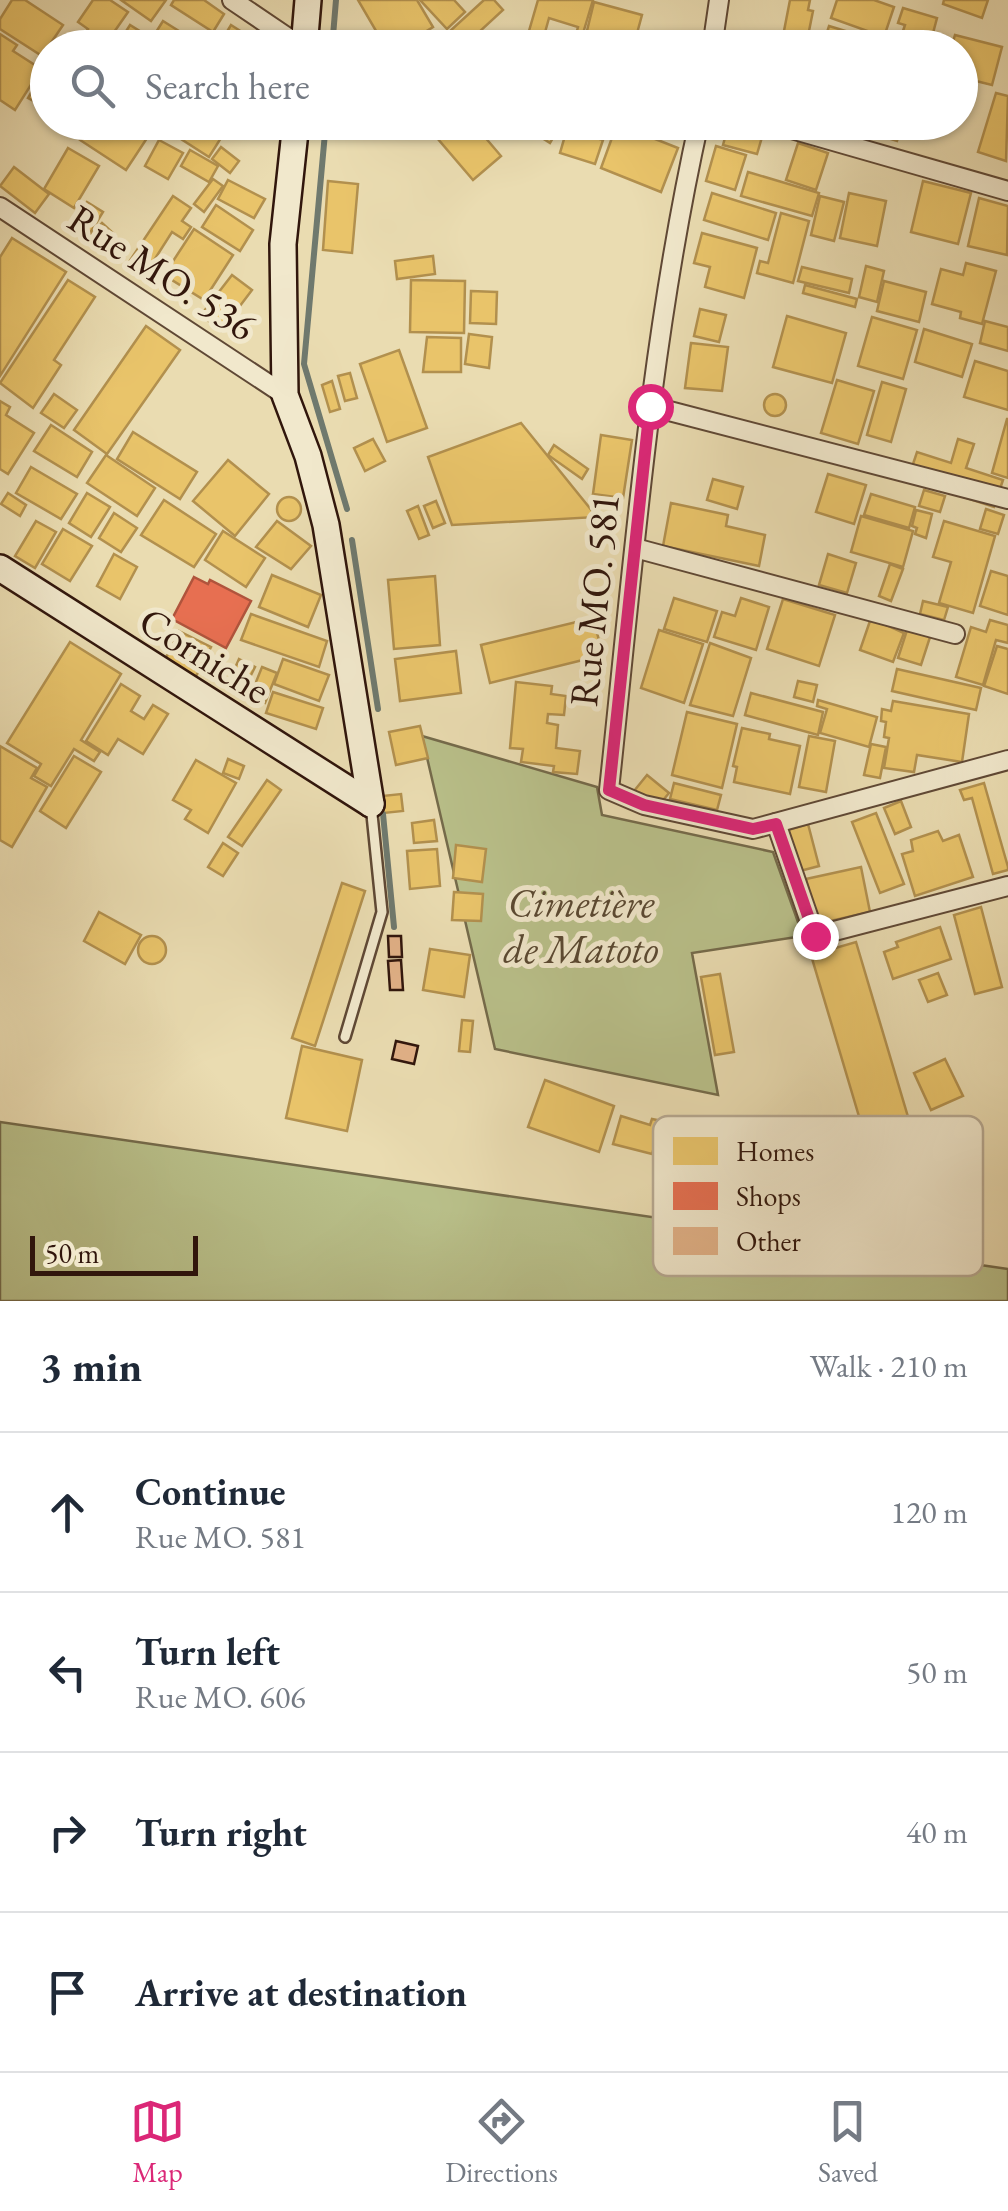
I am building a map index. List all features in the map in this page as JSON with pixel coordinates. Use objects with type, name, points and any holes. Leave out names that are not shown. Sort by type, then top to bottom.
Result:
[{"type":"street","points":[[232,0],[277,30]]},
{"type":"street","points":[[306,30],[308,0]]},
{"type":"street","points":[[715,30],[719,0]]},
{"type":"street","points":[[294,140],[283,244],[285,395],[308,456],[326,525],[371,804]]},
{"type":"street","name":"Rue MO. 581","points":[[695,140],[650,406],[609,790],[644,805],[753,829],[776,824]]},
{"type":"street","points":[[830,140],[1008,191]]},
{"type":"street","name":"Rue MO. 536","points":[[0,207],[285,395]]},
{"type":"street","points":[[650,406],[1008,499]]},
{"type":"street","points":[[634,548],[956,634]]},
{"type":"street","name":"Corniche","points":[[0,569],[371,804]]},
{"type":"street","points":[[1008,760],[776,824],[815,936],[1008,886]]},
{"type":"lane","points":[[345,1036],[382,912],[371,804]]},
{"type":"green space","name":"Cimetière de Matoto","points":[[422,736],[597,787],[602,815],[773,852],[803,936],[692,953],[718,1095],[495,1049]]},
{"type":"green space","points":[[0,1122],[653,1217],[653,1276],[983,1276],[983,1265],[1008,1269],[1008,1301],[0,1301]]},
{"type":"building: Homes","points":[[12,0],[25,0],[63,25],[60,30],[30,30],[30,48],[0,29],[0,19]]},
{"type":"building: Homes","points":[[93,0],[110,0],[128,12],[115,30],[87,30],[78,22]]},
{"type":"building: Homes","points":[[121,0],[166,0],[151,21]]},
{"type":"building: Homes","points":[[174,0],[204,0],[224,14],[214,30],[210,30],[171,5]]},
{"type":"building: Homes","points":[[358,0],[417,0],[433,27],[428,30],[376,30]]},
{"type":"building: Homes","points":[[420,0],[454,0],[465,12],[447,29]]},
{"type":"building: Homes","points":[[484,0],[494,0],[503,10],[481,30],[451,30]]},
{"type":"building: Homes","points":[[538,0],[593,0],[584,30],[549,18],[546,30],[529,30]]},
{"type":"building: Homes","points":[[790,0],[810,0],[808,10],[813,11],[809,30],[784,30]]},
{"type":"building: Homes","points":[[837,0],[874,0],[894,7],[886,30],[864,30],[831,18]]},
{"type":"building: Homes","points":[[944,0],[988,0],[982,18],[943,4]]},
{"type":"building: Homes","points":[[594,2],[642,15],[638,30],[587,30]]},
{"type":"building: Homes","points":[[903,8],[937,18],[934,30],[903,30],[905,25],[898,23]]},
{"type":"building: Homes","points":[[163,21],[177,30],[157,30]]},
{"type":"building: Homes","points":[[0,34],[17,45],[13,51],[30,62],[30,86],[15,110],[0,100]]},
{"type":"building: Homes","points":[[978,41],[1002,47],[992,85],[978,82]]},
{"type":"building: Homes","points":[[996,93],[1008,96],[1006,161],[978,152]]},
{"type":"building: Homes","points":[[80,140],[146,140],[126,170]]},
{"type":"building: Homes","points":[[159,140],[183,153],[168,179],[145,166]]},
{"type":"building: Homes","points":[[183,140],[220,140],[209,157]]},
{"type":"building: Homes","points":[[439,140],[487,140],[501,156],[473,180]]},
{"type":"building: Homes","points":[[564,140],[603,140],[595,164],[560,153]]},
{"type":"building: Homes","points":[[611,140],[658,140],[678,148],[661,192],[601,168]]},
{"type":"building: Homes","points":[[724,140],[761,140],[757,154],[723,145]]},
{"type":"building: Homes","points":[[798,143],[828,153],[816,190],[786,180]]},
{"type":"building: Homes","points":[[716,146],[746,155],[735,190],[706,181]]},
{"type":"building: Homes","points":[[221,147],[239,161],[230,173],[212,159]]},
{"type":"building: Homes","points":[[68,148],[99,166],[74,208],[44,189]]},
{"type":"building: Homes","points":[[190,150],[218,166],[209,182],[181,166]]},
{"type":"building: Homes","points":[[14,167],[49,194],[35,213],[0,186]]},
{"type":"building: Homes","points":[[748,172],[819,193],[812,216],[741,196]]},
{"type":"building: Homes","points":[[213,179],[223,186],[204,212],[194,204]]},
{"type":"building: Homes","points":[[228,180],[265,199],[254,218],[218,199]]},
{"type":"building: Homes","points":[[328,181],[358,184],[352,253],[323,250]]},
{"type":"building: Homes","points":[[923,181],[971,193],[958,244],[911,232]]},
{"type":"building: Homes","points":[[712,193],[776,213],[768,240],[704,220]]},
{"type":"building: Homes","points":[[849,193],[886,201],[877,246],[840,238]]},
{"type":"building: Homes","points":[[173,196],[191,208],[182,221],[191,227],[183,239],[172,232],[144,276],[127,265]]},
{"type":"building: Homes","points":[[820,196],[844,202],[834,241],[811,235]]},
{"type":"building: Homes","points":[[979,198],[1008,206],[1007,255],[968,246]]},
{"type":"building: Homes","points":[[87,202],[103,212],[87,238],[71,228]]},
{"type":"building: Homes","points":[[216,205],[253,230],[240,251],[202,227]]},
{"type":"building: Homes","points":[[781,213],[809,221],[793,283],[757,273],[760,261],[768,263]]},
{"type":"building: Homes","points":[[102,223],[115,235],[103,250],[89,237]]},
{"type":"building: Homes","points":[[194,229],[233,255],[204,300],[164,275]]},
{"type":"building: Homes","points":[[702,233],[757,248],[744,298],[705,287],[710,267],[694,263]]},
{"type":"building: Homes","points":[[12,238],[66,272],[0,376],[0,257]]},
{"type":"building: Homes","points":[[433,256],[435,274],[397,279],[395,261]]},
{"type":"building: Homes","points":[[966,263],[996,271],[982,324],[960,318],[961,312],[932,304],[941,269],[963,275]]},
{"type":"building: Homes","points":[[866,266],[884,271],[877,302],[859,297]]},
{"type":"building: Homes","points":[[802,267],[852,279],[849,293],[798,281]]},
{"type":"building: Homes","points":[[232,275],[252,290],[221,331],[201,315]]},
{"type":"building: Homes","points":[[68,280],[95,297],[54,360],[61,365],[33,408],[0,383]]},
{"type":"building: Homes","points":[[411,280],[465,281],[464,333],[410,332]]},
{"type":"building: Homes","points":[[884,281],[926,292],[919,322],[877,311]]},
{"type":"building: Homes","points":[[805,285],[857,299],[855,307],[803,293]]},
{"type":"building: Homes","points":[[471,291],[497,292],[496,324],[470,323]]},
{"type":"building: Homes","points":[[700,309],[726,315],[719,342],[694,336]]},
{"type":"building: Homes","points":[[787,316],[846,333],[832,383],[773,367]]},
{"type":"building: Homes","points":[[872,317],[917,330],[903,379],[858,366]]},
{"type":"building: Homes","points":[[985,321],[1008,327],[1008,351],[980,343]]},
{"type":"building: Homes","points":[[146,326],[180,350],[107,454],[74,430]]},
{"type":"building: Homes","points":[[924,329],[972,344],[962,377],[915,362]]},
{"type":"building: Homes","points":[[469,334],[492,337],[489,368],[465,364]]},
{"type":"building: Homes","points":[[427,337],[461,338],[461,372],[423,372]]},
{"type":"building: Homes","points":[[691,343],[728,347],[722,391],[685,388]]},
{"type":"building: Homes","points":[[399,350],[427,428],[387,442],[360,364]]},
{"type":"building: Homes","points":[[975,361],[1008,371],[1008,410],[964,397]]},
{"type":"building: Homes","points":[[350,373],[357,398],[345,401],[338,376]]},
{"type":"building: Homes","points":[[837,380],[874,391],[858,444],[821,433]]},
{"type":"building: Homes","points":[[332,381],[340,409],[330,412],[322,385]]},
{"type":"building: Homes","points":[[882,382],[906,389],[891,442],[867,435]]},
{"type":"building: Homes","points":[[54,394],[77,410],[64,428],[41,413]]},
{"type":"building: Homes","points":[[775,394],[783,397],[783,413],[775,416],[767,413],[764,405],[767,397]]},
{"type":"building: Homes","points":[[0,401],[10,407],[6,415],[34,433],[8,474],[0,469]]},
{"type":"building: Homes","points":[[1008,419],[1008,478],[992,473]]},
{"type":"building: Homes","points":[[521,423],[597,517],[452,525],[428,457]]},
{"type":"building: Homes","points":[[51,425],[92,452],[77,477],[34,451]]},
{"type":"building: Homes","points":[[133,432],[197,472],[180,499],[117,459]]},
{"type":"building: Homes","points":[[601,435],[632,440],[623,498],[593,494]]},
{"type":"building: Homes","points":[[373,439],[385,461],[365,471],[354,448]]},
{"type":"building: Homes","points":[[958,439],[974,444],[966,468],[1003,480],[994,507],[908,479],[917,452],[951,463]]},
{"type":"building: Homes","points":[[554,445],[588,469],[582,479],[548,455]]},
{"type":"building: Homes","points":[[106,455],[155,488],[137,516],[87,483]]},
{"type":"building: Homes","points":[[228,460],[269,494],[235,536],[193,501]]},
{"type":"building: Homes","points":[[31,467],[77,494],[61,519],[16,493]]},
{"type":"building: Homes","points":[[828,474],[866,485],[854,524],[816,512]]},
{"type":"building: Homes","points":[[713,479],[743,487],[737,509],[707,500]]},
{"type":"building: Homes","points":[[924,490],[945,496],[940,512],[919,506]]},
{"type":"building: Homes","points":[[8,493],[26,505],[20,516],[1,504]]},
{"type":"building: Homes","points":[[87,493],[110,507],[91,537],[69,523]]},
{"type":"building: Homes","points":[[871,494],[915,507],[909,528],[864,515]]},
{"type":"building: Homes","points":[[289,497],[301,509],[289,521],[277,509]]},
{"type":"building: Homes","points":[[164,500],[216,534],[194,567],[141,535]]},
{"type":"building: Homes","points":[[436,501],[445,523],[433,528],[424,506]]},
{"type":"building: Homes","points":[[671,503],[728,515],[726,526],[765,535],[759,566],[663,546]]},
{"type":"building: Homes","points":[[418,506],[429,535],[419,539],[407,511]]},
{"type":"building: Homes","points":[[986,509],[1004,515],[998,534],[980,529]]},
{"type":"building: Homes","points":[[916,510],[932,514],[926,538],[915,534],[917,528],[912,526]]},
{"type":"building: Homes","points":[[114,513],[137,528],[121,552],[99,538]]},
{"type":"building: Homes","points":[[861,516],[913,531],[903,567],[851,552]]},
{"type":"building: Homes","points":[[36,521],[56,532],[35,568],[15,556]]},
{"type":"building: Homes","points":[[277,521],[311,546],[291,569],[256,547]]},
{"type":"building: Homes","points":[[944,521],[995,536],[973,613],[939,603],[951,562],[933,557]]},
{"type":"building: Homes","points":[[63,529],[92,546],[70,581],[42,564]]},
{"type":"building: Homes","points":[[223,531],[265,558],[246,587],[205,560]]},
{"type":"building: Homes","points":[[114,554],[137,567],[120,599],[97,586]]},
{"type":"building: Homes","points":[[828,554],[856,563],[847,593],[819,585]]},
{"type":"building: Homes","points":[[890,564],[903,569],[891,601],[879,596]]},
{"type":"building: Homes","points":[[991,571],[1008,576],[1008,615],[980,606]]},
{"type":"building: Homes","points":[[272,575],[321,595],[308,627],[259,607]]},
{"type":"building: Homes","points":[[435,576],[440,645],[394,649],[388,580]]},
{"type":"building: Homes","points":[[674,598],[717,611],[707,642],[664,629]]},
{"type":"building: Homes","points":[[741,598],[769,607],[756,650],[714,637],[722,612],[735,616]]},
{"type":"building: Homes","points":[[783,599],[835,615],[819,666],[767,649]]},
{"type":"building: Homes","points":[[923,601],[948,607],[944,620],[920,614]]},
{"type":"building: Homes","points":[[251,614],[327,641],[319,667],[241,640]]},
{"type":"building: Homes","points":[[593,618],[603,655],[490,683],[481,645]]},
{"type":"building: Homes","points":[[871,618],[904,633],[893,662],[860,650]]},
{"type":"building: Homes","points":[[990,620],[1008,625],[1008,643],[996,640],[983,685],[956,677],[971,627],[986,632]]},
{"type":"building: Homes","points":[[908,627],[931,634],[921,665],[898,658]]},
{"type":"building: Homes","points":[[659,630],[703,644],[684,703],[641,688]]},
{"type":"building: Homes","points":[[179,631],[211,647],[193,682],[162,666]]},
{"type":"building: Homes","points":[[70,642],[121,674],[81,740],[100,752],[94,761],[74,749],[51,786],[34,776],[41,764],[7,743]]},
{"type":"building: Homes","points":[[710,643],[751,658],[733,716],[690,705]]},
{"type":"building: Homes","points":[[997,646],[1008,649],[1008,694],[984,686]]},
{"type":"building: Homes","points":[[456,651],[461,693],[400,701],[395,659]]},
{"type":"building: Homes","points":[[239,659],[255,667],[244,689],[229,682]]},
{"type":"building: Homes","points":[[283,659],[329,675],[319,701],[274,684]]},
{"type":"building: Homes","points":[[262,667],[277,673],[265,703],[250,697]]},
{"type":"building: Homes","points":[[897,669],[981,688],[976,710],[892,691]]},
{"type":"building: Homes","points":[[798,681],[817,685],[813,702],[794,697]]},
{"type":"building: Homes","points":[[516,682],[552,686],[551,694],[566,696],[564,715],[548,714],[547,723],[558,725],[556,748],[580,751],[577,774],[553,772],[554,766],[521,762],[523,749],[510,748]]},
{"type":"building: Homes","points":[[121,684],[140,696],[131,711],[144,719],[153,705],[168,714],[143,754],[118,739],[108,755],[86,741]]},
{"type":"building: Homes","points":[[273,692],[323,708],[316,729],[266,713]]},
{"type":"building: Homes","points":[[751,693],[823,712],[818,735],[745,715]]},
{"type":"building: Homes","points":[[818,700],[877,717],[869,747],[820,733],[827,709],[817,706]]},
{"type":"building: Homes","points":[[893,701],[969,714],[962,762],[917,755],[914,772],[884,768],[889,738],[884,737],[886,722],[881,721],[882,709],[891,711]]},
{"type":"building: Homes","points":[[687,712],[737,724],[722,788],[672,775]]},
{"type":"building: Homes","points":[[420,726],[428,758],[396,765],[389,732]]},
{"type":"building: Homes","points":[[742,728],[800,746],[790,794],[734,782],[737,767],[733,766]]},
{"type":"building: Homes","points":[[809,736],[835,741],[826,792],[799,787]]},
{"type":"building: Homes","points":[[871,744],[886,747],[880,778],[864,775]]},
{"type":"building: Homes","points":[[0,746],[37,768],[31,778],[47,787],[12,847],[0,840]]},
{"type":"building: Homes","points":[[74,756],[101,772],[66,828],[40,811]]},
{"type":"building: Homes","points":[[228,759],[244,766],[239,779],[223,773]]},
{"type":"building: Homes","points":[[196,760],[236,783],[208,833],[185,819],[191,810],[173,800]]},
{"type":"building: Homes","points":[[647,775],[669,793],[659,805],[634,791]]},
{"type":"building: Homes","points":[[267,780],[281,790],[242,846],[228,837]]},
{"type":"building: Homes","points":[[674,783],[721,795],[717,810],[670,799]]},
{"type":"building: Homes","points":[[984,783],[1008,867],[993,874],[972,798],[964,800],[960,790]]},
{"type":"building: Homes","points":[[401,794],[403,811],[384,813],[382,796]]},
{"type":"building: Homes","points":[[901,801],[911,827],[895,834],[884,808]]},
{"type":"building: Homes","points":[[876,813],[904,884],[880,893],[852,822]]},
{"type":"building: Homes","points":[[434,820],[437,841],[414,843],[412,823]]},
{"type":"building: Homes","points":[[808,824],[819,866],[800,871],[788,830]]},
{"type":"building: Homes","points":[[938,831],[943,841],[959,835],[973,877],[915,896],[902,854],[913,851],[911,840]]},
{"type":"building: Homes","points":[[223,843],[238,853],[223,876],[208,867]]},
{"type":"building: Homes","points":[[456,845],[486,849],[482,882],[453,878]]},
{"type":"building: Homes","points":[[437,849],[440,886],[410,889],[407,851]]},
{"type":"building: Homes","points":[[861,867],[870,912],[817,924],[806,879]]},
{"type":"building: Homes","points":[[342,883],[365,891],[315,1046],[292,1038]]},
{"type":"building: Homes","points":[[454,892],[483,894],[481,921],[452,920]]},
{"type":"building: Homes","points":[[981,907],[1002,987],[975,994],[954,915]]},
{"type":"building: Homes","points":[[99,912],[141,935],[125,964],[84,941]]},
{"type":"building: Homes","points":[[940,927],[951,959],[893,979],[884,952],[898,947],[896,942]]},
{"type":"building: Homes","points":[[152,936],[162,940],[166,950],[162,960],[152,964],[142,960],[138,950],[142,940]]},
{"type":"building: Homes","points":[[856,942],[908,1116],[859,1116],[811,955]]},
{"type":"building: Homes","points":[[430,949],[470,955],[464,997],[423,990]]},
{"type":"building: Homes","points":[[938,973],[947,995],[928,1002],[919,980]]},
{"type":"building: Homes","points":[[720,974],[734,1052],[715,1055],[701,977]]},
{"type":"building: Homes","points":[[462,1020],[473,1021],[470,1052],[459,1051]]},
{"type":"building: Homes","points":[[302,1046],[362,1060],[347,1131],[286,1118]]},
{"type":"building: Homes","points":[[945,1059],[963,1096],[931,1110],[914,1073]]},
{"type":"building: Homes","points":[[545,1080],[614,1106],[599,1152],[528,1127]]},
{"type":"building: Homes","points":[[621,1116],[650,1125],[653,1119],[652,1154],[613,1144]]},
{"type":"building: Shops","points":[[194,577],[208,584],[210,580],[251,601],[226,648],[172,619]]},
{"type":"building: Other","points":[[388,936],[401,936],[402,957],[389,957]]},
{"type":"building: Other","points":[[401,960],[403,990],[390,990],[388,961]]},
{"type":"building: Other","points":[[396,1041],[418,1046],[414,1064],[392,1059]]},
{"type":"waterway","points":[[334,30],[336,0]]},
{"type":"waterway","points":[[324,140],[304,364],[347,509]]},
{"type":"waterway","points":[[352,540],[378,709]]},
{"type":"waterway","points":[[383,814],[394,927]]},
{"type":"route","points":[[650,406],[609,790],[644,805],[753,829],[776,824],[815,936]]}]
